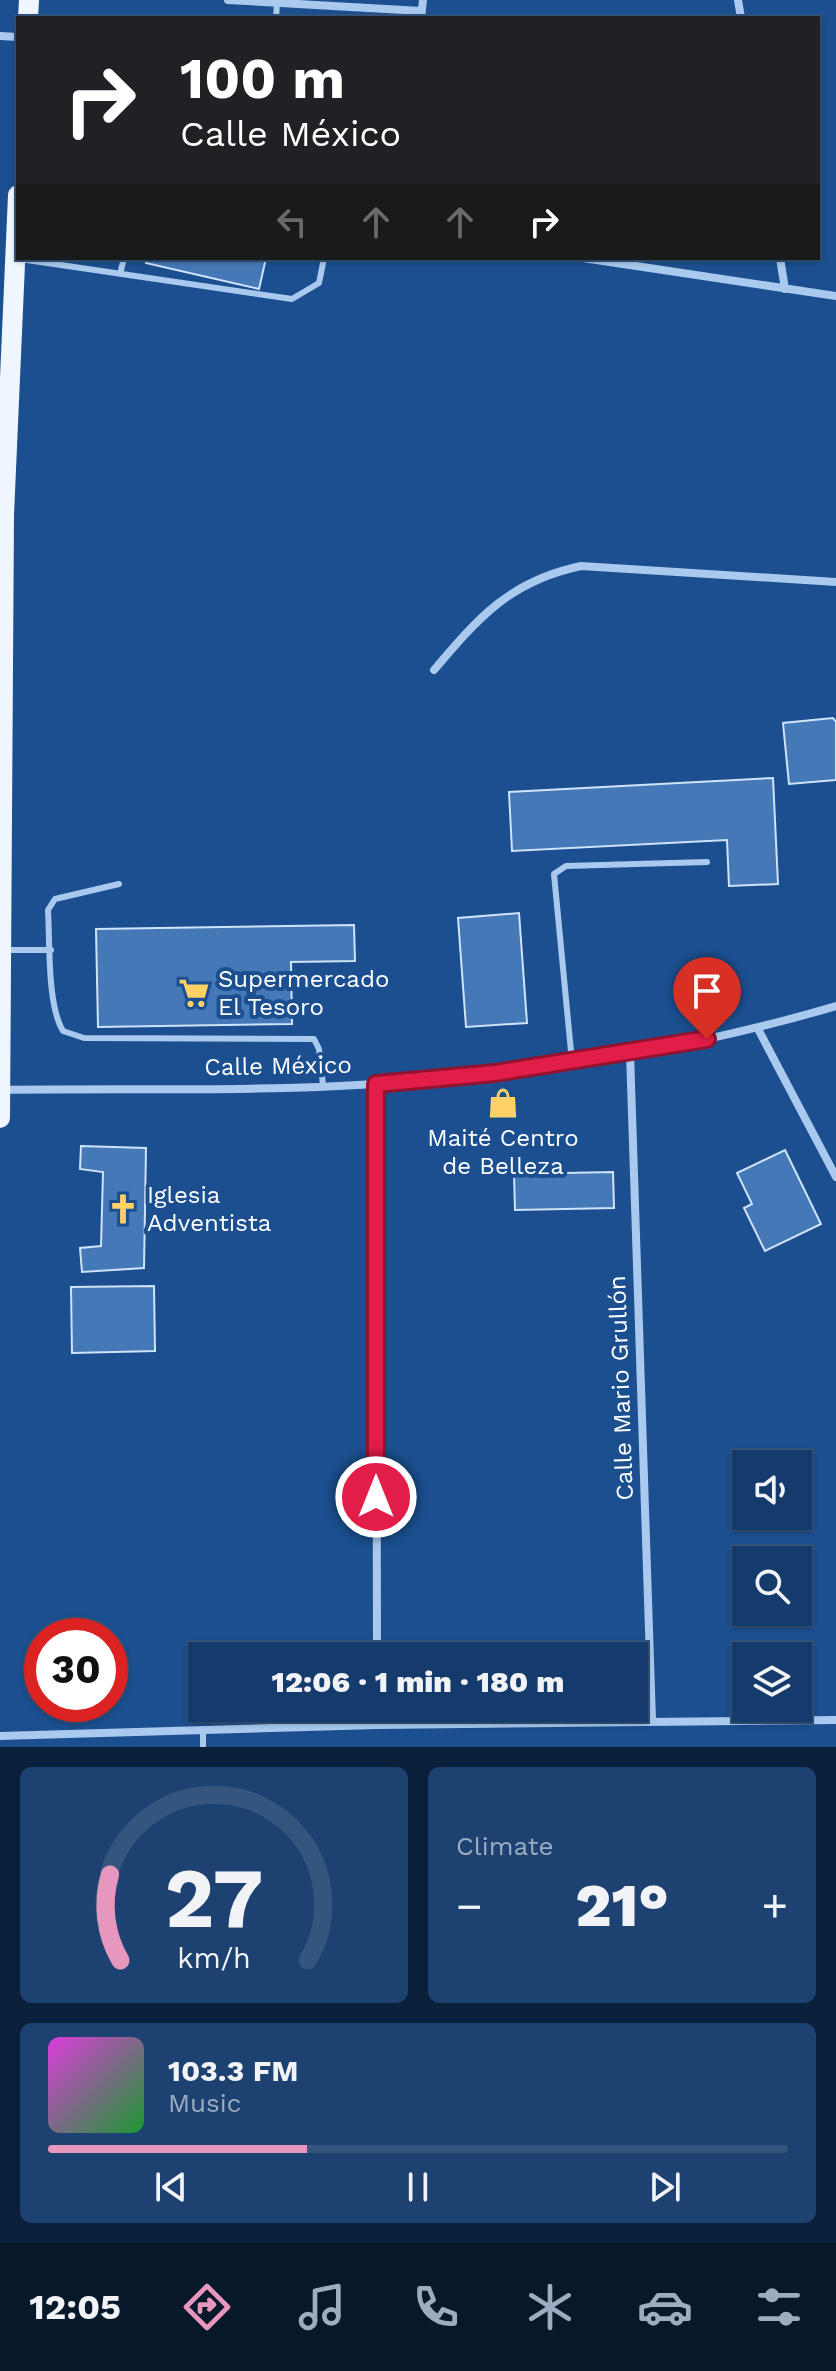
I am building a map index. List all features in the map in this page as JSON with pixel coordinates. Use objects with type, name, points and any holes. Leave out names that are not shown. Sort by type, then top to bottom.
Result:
[{"type":"main road","points":[[0,1118],[4,515],[16,238]]},
{"type":"street","points":[[228,0],[421,15],[423,0]]},
{"type":"street","points":[[596,260],[836,296]]},
{"type":"street","points":[[780,260],[785,289]]},
{"type":"street","points":[[434,670],[482,615],[524,584],[550,573],[581,566],[836,582]]},
{"type":"street","name":"Calle México","points":[[0,1090],[376,1084],[630,1053],[758,1029],[836,1006]]},
{"type":"street","points":[[758,1029],[836,1177]]},
{"type":"street","name":"Calle Mario Grullón","points":[[630,1053],[652,1721]]},
{"type":"street","points":[[376,1084],[377,1642]]},
{"type":"street","points":[[0,1736],[377,1725],[836,1720]]},
{"type":"lane","points":[[276,16],[277,3]]},
{"type":"lane","points":[[22,260],[292,299],[319,283],[324,260]]},
{"type":"lane","points":[[120,274],[124,260]]},
{"type":"lane","points":[[572,1062],[554,874],[566,866],[707,862]]},
{"type":"lane","points":[[119,884],[55,899],[48,910],[58,1022],[63,1031],[84,1038],[314,1039],[319,1049],[323,1085]]},
{"type":"lane","points":[[1,950],[51,950]]},
{"type":"lane","points":[[203,1730],[203,1747]]},
{"type":"building","points":[[147,260],[266,260],[259,289],[146,263]]},
{"type":"building","points":[[833,718],[836,722],[836,780],[789,784],[783,723]]},
{"type":"building","points":[[773,778],[778,884],[729,886],[727,840],[512,851],[509,792]]},
{"type":"building","points":[[519,913],[527,1023],[466,1027],[458,918]]},
{"type":"building","name":"Supermercado El Tesoro","points":[[354,925],[355,961],[291,962],[292,1024],[98,1027],[96,929]]},
{"type":"building","name":"Iglesia Adventista","points":[[81,1146],[146,1148],[144,1268],[82,1272],[80,1248],[101,1246],[103,1172],[80,1169]]},
{"type":"building","points":[[785,1150],[821,1224],[765,1251],[744,1208],[752,1204],[737,1173]]},
{"type":"building","points":[[613,1172],[614,1208],[515,1210],[514,1174]]},
{"type":"building","points":[[154,1286],[155,1351],[72,1353],[71,1287]]},
{"type":"place","name":"Supermercado El Tesoro","points":[[194,993]]},
{"type":"place","name":"Maité Centro de Belleza","points":[[503,1103]]},
{"type":"place","name":"Iglesia Adventista","points":[[123,1209]]},
{"type":"route","points":[[376,1497],[376,1084],[495,1073],[707,1039]]}]
